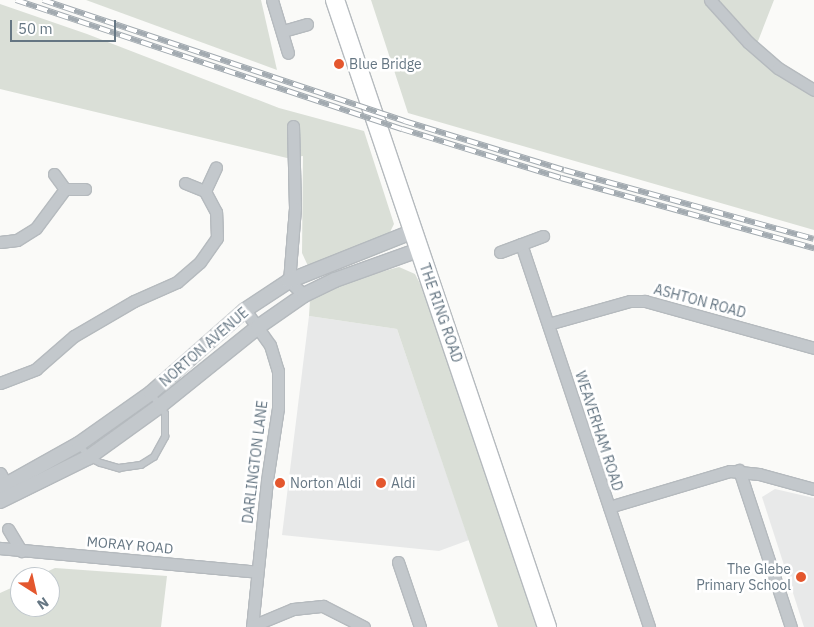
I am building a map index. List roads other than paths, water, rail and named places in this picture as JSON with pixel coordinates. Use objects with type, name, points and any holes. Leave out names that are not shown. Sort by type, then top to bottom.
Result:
[{"type":"main road","name":"THE RING ROAD","points":[[335,0],[547,627]]},
{"type":"street","points":[[272,0],[283,31],[288,53]]},
{"type":"street","points":[[710,0],[748,42],[778,68],[814,90]]},
{"type":"street","points":[[283,31],[307,24]]},
{"type":"street","points":[[293,126],[295,208],[288,281],[304,295]]},
{"type":"street","points":[[205,191],[216,167]]},
{"type":"street","points":[[54,174],[66,189]]},
{"type":"street","points":[[0,383],[36,369],[74,336],[134,301],[177,282],[200,262],[217,238],[216,212],[205,191],[185,183]]},
{"type":"street","points":[[66,189],[85,189]]},
{"type":"street","points":[[0,242],[17,240],[36,228],[66,189]]},
{"type":"street","name":"NORTON AVENUE","points":[[4,488],[79,444],[151,393],[245,310],[288,281],[414,231]]},
{"type":"street","points":[[500,252],[543,236]]},
{"type":"street","name":"WEAVERHAM ROAD","points":[[521,244],[649,627]]},
{"type":"street","name":"NORTON AVENUE","points":[[4,488],[89,457],[161,405],[258,327],[304,295],[336,280],[419,250]]},
{"type":"street","name":"ASHTON ROAD","points":[[548,324],[630,301],[645,301],[814,348]]},
{"type":"street","name":"DARLINGTON LANE","points":[[245,310],[270,345],[278,371],[278,408],[252,626]]},
{"type":"street","points":[[739,470],[791,627]]},
{"type":"street","points":[[609,507],[718,473],[739,470],[814,489]]},
{"type":"street","points":[[8,529],[20,551]]},
{"type":"street","name":"MORAY ROAD","points":[[0,548],[257,572]]},
{"type":"street","points":[[398,562],[420,627]]},
{"type":"street","points":[[252,626],[293,609],[323,606],[364,627]]},
{"type":"lane","points":[[79,444],[89,457],[101,464],[119,468],[141,464],[154,457],[165,437],[165,414],[161,405],[151,393]]},
{"type":"railway","points":[[16,0],[402,129],[561,178],[814,248]]},
{"type":"railway","points":[[43,0],[404,121],[564,170],[814,239]]},
{"type":"place","name":"Blue Bridge","points":[[339,64]]},
{"type":"place","name":"Norton Aldi","points":[[280,483]]},
{"type":"place","name":"Aldi","points":[[381,483]]},
{"type":"place","name":"The Glebe Primary School","points":[[801,577]]}]
